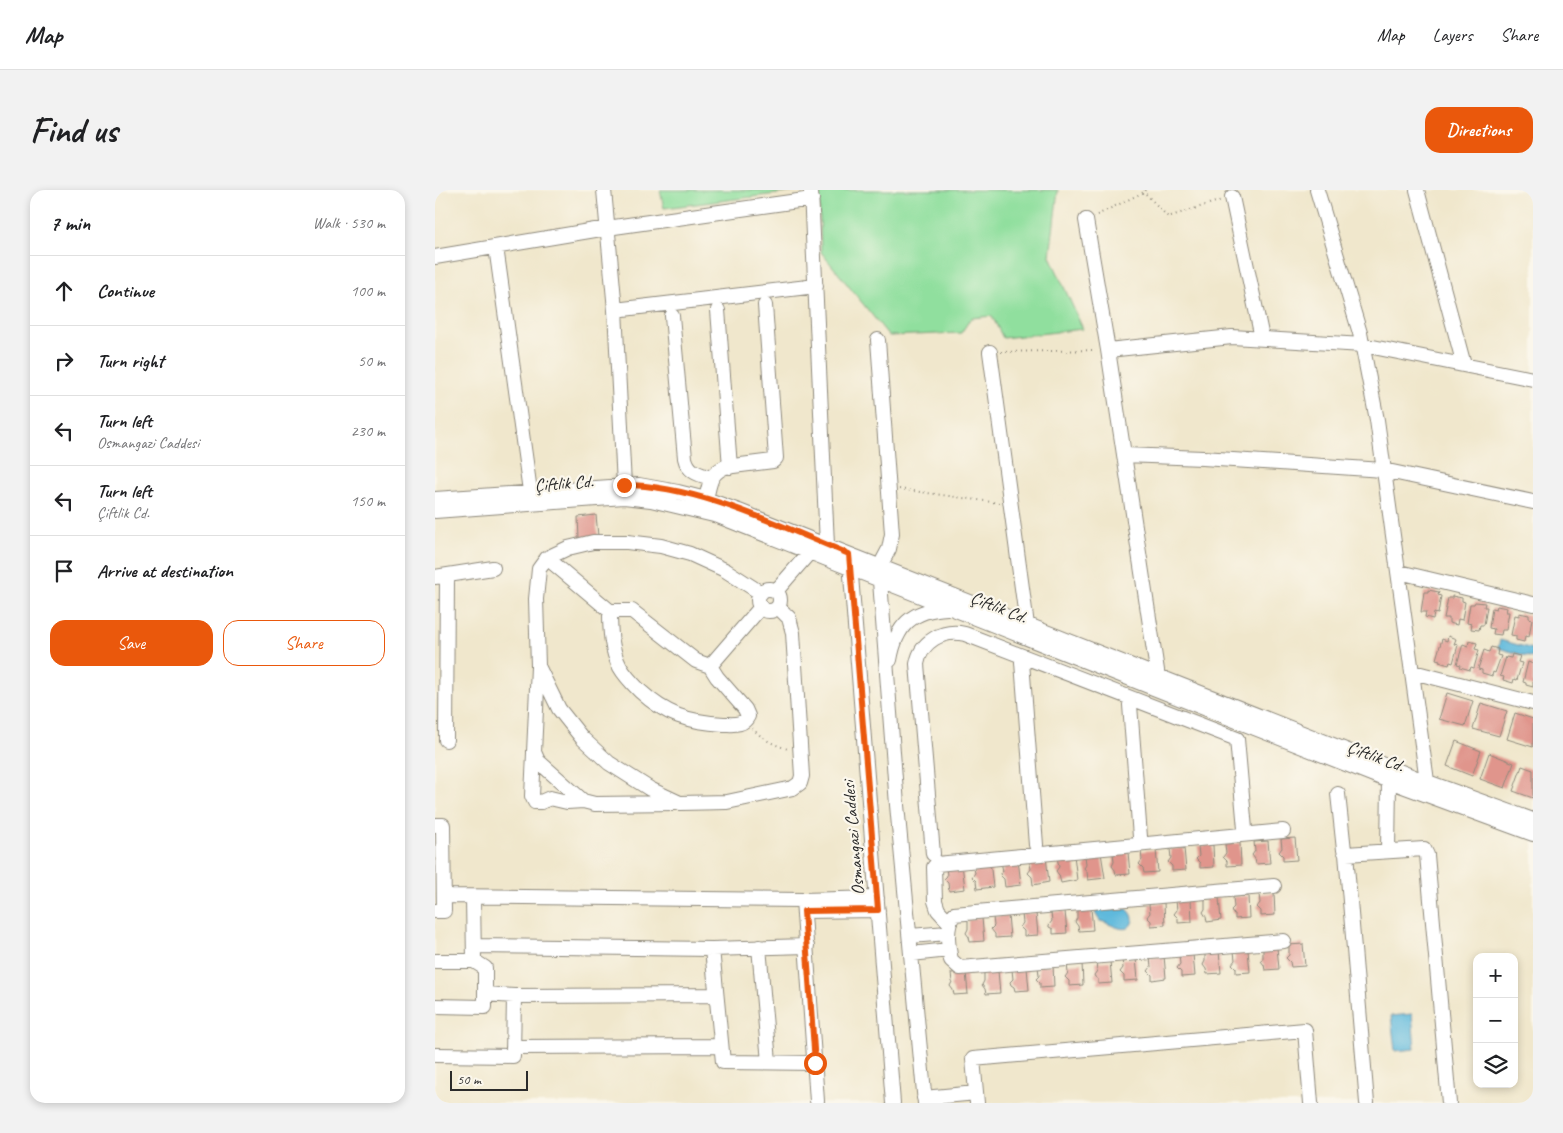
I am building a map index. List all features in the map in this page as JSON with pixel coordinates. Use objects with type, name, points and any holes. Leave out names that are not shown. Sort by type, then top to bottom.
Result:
[{"type":"street","points":[[604,190],[615,310],[624,485]]},
{"type":"street","points":[[1317,190],[1363,344],[1377,420],[1427,781]]},
{"type":"street","points":[[1417,190],[1464,365]]},
{"type":"street","points":[[435,257],[811,195],[827,545]]},
{"type":"street","points":[[1231,197],[1263,338]]},
{"type":"street","points":[[1086,220],[1159,677]]},
{"type":"street","points":[[496,247],[530,491]]},
{"type":"street","points":[[615,310],[815,286]]},
{"type":"street","points":[[706,499],[711,478],[722,469],[771,462],[776,458],[765,305]]},
{"type":"street","points":[[718,310],[730,467]]},
{"type":"street","points":[[672,316],[685,458],[692,471],[711,478]]},
{"type":"street","points":[[1108,350],[1233,337],[1363,344],[1533,379]]},
{"type":"street","points":[[878,340],[892,534],[889,549],[880,566],[880,581],[897,805],[925,1101],[977,1098],[973,1059],[1305,1030],[1311,1103]]},
{"type":"street","points":[[990,352],[1027,625]]},
{"type":"street","points":[[1125,455],[1203,458],[1383,470],[1533,502]]},
{"type":"street","name":"Çiftlik Cd.","points":[[435,499],[624,485],[656,488],[706,499],[1159,677],[1533,820]]},
{"type":"street","name":"Çiftlik Cd.","points":[[435,511],[625,497],[675,505],[718,516],[1389,781],[1533,834]]},
{"type":"street","points":[[761,593],[725,570],[690,554],[661,546],[627,542],[593,542],[568,548],[547,558],[539,569],[536,599],[537,666],[532,796],[535,802],[551,798],[567,802],[583,801],[595,804],[727,802],[793,788],[800,783],[802,776],[801,750],[793,633],[789,618],[778,607]]},
{"type":"street","points":[[776,591],[809,553]]},
{"type":"street","name":"Osmangazi Caddesi","points":[[849,554],[893,1103]]},
{"type":"street","points":[[547,558],[610,611],[632,611],[696,661],[710,666],[717,677],[745,709],[747,716],[745,721],[738,724],[703,723],[677,716],[655,704],[621,668],[610,633],[610,611]]},
{"type":"street","points":[[446,740],[441,688],[441,576],[493,568]]},
{"type":"street","points":[[1399,572],[1533,604]]},
{"type":"street","points":[[769,589],[776,591],[780,596],[778,607],[771,611],[761,607],[758,601],[761,593],[769,589]]},
{"type":"street","points":[[710,666],[761,607]]},
{"type":"street","points":[[887,675],[892,650],[897,636],[905,623],[927,610],[950,608]]},
{"type":"street","points":[[933,854],[917,664],[925,645],[935,638],[953,632],[965,634],[1237,739],[1245,829]]},
{"type":"street","points":[[1023,657],[1036,845]]},
{"type":"street","points":[[537,666],[559,709],[581,738],[609,763],[650,789],[680,803]]},
{"type":"street","points":[[1108,690],[1113,672]]},
{"type":"street","points":[[1413,672],[1533,703]]},
{"type":"street","points":[[1131,698],[1140,837]]},
{"type":"street","points":[[534,752],[538,761],[583,801]]},
{"type":"street","points":[[1388,851],[1389,781]]},
{"type":"street","points":[[1338,794],[1346,854],[1367,1103]]},
{"type":"street","points":[[435,825],[443,825],[444,896],[444,911],[435,911]]},
{"type":"street","points":[[949,927],[938,910],[935,901],[934,866],[937,864],[1283,831]]},
{"type":"street","points":[[1346,854],[1425,848],[1449,1103]]},
{"type":"street","points":[[1274,886],[954,914],[949,927],[949,950],[951,960],[960,968],[1284,941]]},
{"type":"street","points":[[444,896],[803,906],[878,904]]},
{"type":"street","points":[[473,897],[474,961]]},
{"type":"street","points":[[803,906],[817,1101]]},
{"type":"street","points":[[909,936],[949,927]]},
{"type":"street","points":[[475,946],[712,949],[807,946]]},
{"type":"street","points":[[759,947],[769,1062]]},
{"type":"street","points":[[712,949],[723,1062],[815,1063]]},
{"type":"street","points":[[911,954],[949,950]]},
{"type":"street","points":[[435,960],[474,961],[485,968],[485,1007],[435,1006]]},
{"type":"street","points":[[485,994],[514,996],[716,995]]},
{"type":"street","points":[[435,1055],[513,1056],[514,996]]},
{"type":"street","points":[[513,1047],[721,1046]]},
{"type":"path","points":[[1086,220],[1144,191],[1168,217],[1231,197]]},
{"type":"path","points":[[990,352],[1108,350]]},
{"type":"path","points":[[889,488],[1011,504]]},
{"type":"path","points":[[745,721],[759,736],[772,743],[786,748],[801,750]]},
{"type":"green space","points":[[660,190],[792,190],[792,192],[664,208]]},
{"type":"green space","points":[[819,190],[1058,190],[1050,256],[1083,329],[1003,338],[992,316],[971,318],[961,333],[889,336],[821,252]]},
{"type":"water","points":[[1500,640],[1533,649],[1533,658],[1498,648]]},
{"type":"water","points":[[1101,908],[1108,910],[1127,909],[1132,915],[1132,923],[1129,927],[1122,929],[1100,921],[1095,913]]},
{"type":"water","points":[[1412,1014],[1415,1049],[1395,1051],[1391,1016]]},
{"type":"building","points":[[596,515],[598,536],[579,538],[578,517]]},
{"type":"building","points":[[1428,590],[1439,592],[1438,595],[1441,596],[1438,614],[1434,613],[1433,619],[1425,617],[1426,612],[1421,612],[1424,592],[1428,592]]},
{"type":"building","points":[[1452,596],[1462,598],[1462,601],[1465,602],[1462,620],[1458,619],[1457,625],[1449,623],[1449,618],[1444,618],[1448,598],[1452,598]]},
{"type":"building","points":[[1475,602],[1485,603],[1484,607],[1487,607],[1484,625],[1480,625],[1479,630],[1471,629],[1472,624],[1467,623],[1470,604]]},
{"type":"building","points":[[1497,606],[1507,608],[1506,612],[1509,612],[1506,630],[1502,630],[1501,635],[1493,634],[1494,629],[1489,628],[1492,608],[1496,609]]},
{"type":"building","points":[[1519,613],[1529,615],[1529,618],[1532,619],[1529,637],[1525,636],[1524,642],[1516,640],[1516,636],[1511,635],[1515,615],[1519,616]]},
{"type":"building","points":[[1448,636],[1456,639],[1454,644],[1458,645],[1453,663],[1450,662],[1449,665],[1436,659],[1442,639],[1447,641]]},
{"type":"building","points":[[1469,641],[1477,643],[1475,649],[1479,650],[1474,668],[1471,667],[1470,670],[1457,664],[1463,644],[1468,646]]},
{"type":"building","points":[[1491,647],[1498,649],[1497,655],[1501,656],[1495,673],[1493,672],[1492,676],[1482,673],[1482,670],[1478,669],[1484,650],[1489,652]]},
{"type":"building","points":[[1512,654],[1520,656],[1518,662],[1522,663],[1517,680],[1514,679],[1513,683],[1503,680],[1504,677],[1500,676],[1506,657],[1511,658]]},
{"type":"building","points":[[1528,662],[1533,664],[1533,687],[1523,682]]},
{"type":"building","points":[[1447,693],[1473,701],[1465,726],[1439,719]]},
{"type":"building","points":[[1481,703],[1507,711],[1499,736],[1473,729]]},
{"type":"building","points":[[1515,713],[1533,719],[1533,747],[1507,739]]},
{"type":"building","points":[[1456,741],[1481,751],[1472,776],[1447,766]]},
{"type":"building","points":[[1489,753],[1514,763],[1505,788],[1480,779]]},
{"type":"building","points":[[1522,766],[1533,770],[1533,798],[1513,791]]},
{"type":"building","points":[[1295,838],[1297,860],[1283,861],[1283,856],[1279,852],[1282,848],[1281,839]]},
{"type":"building","points":[[1268,841],[1270,863],[1256,864],[1252,855],[1255,851],[1254,842]]},
{"type":"building","points":[[1240,843],[1241,865],[1227,866],[1227,861],[1223,857],[1226,853],[1225,844]]},
{"type":"building","points":[[1213,845],[1214,867],[1200,868],[1200,863],[1196,859],[1199,856],[1198,846]]},
{"type":"building","points":[[1184,848],[1186,870],[1172,871],[1172,866],[1168,862],[1171,858],[1170,849]]},
{"type":"building","points":[[1156,850],[1158,872],[1144,873],[1143,868],[1139,864],[1142,860],[1141,851]]},
{"type":"building","points":[[1128,852],[1130,874],[1116,875],[1112,866],[1114,862],[1113,853]]},
{"type":"building","points":[[1101,853],[1105,878],[1088,880],[1087,872],[1084,868],[1086,865],[1085,855]]},
{"type":"building","points":[[1074,855],[1077,880],[1061,883],[1056,871],[1059,867],[1057,857]]},
{"type":"building","points":[[1046,857],[1049,882],[1033,885],[1032,877],[1028,873],[1031,869],[1029,859]]},
{"type":"building","points":[[1018,859],[1021,885],[1005,887],[1004,879],[1000,875],[1003,871],[1001,862]]},
{"type":"building","points":[[990,861],[993,887],[977,889],[976,881],[972,877],[975,873],[973,864]]},
{"type":"building","points":[[962,864],[965,889],[949,891],[948,883],[944,879],[947,876],[946,866]]},
{"type":"building","points":[[1274,893],[1275,915],[1261,916],[1261,911],[1257,907],[1260,903],[1259,894]]},
{"type":"building","points":[[1248,896],[1249,918],[1235,919],[1235,914],[1231,910],[1234,907],[1233,897]]},
{"type":"building","points":[[1219,898],[1221,920],[1207,922],[1203,912],[1205,909],[1205,899]]},
{"type":"building","points":[[1191,899],[1192,922],[1178,923],[1178,918],[1174,914],[1177,910],[1176,901]]},
{"type":"building","points":[[1164,903],[1165,925],[1151,926],[1151,921],[1147,917],[1150,913],[1149,904]]},
{"type":"building","points":[[1091,908],[1093,930],[1079,931],[1075,922],[1077,909]]},
{"type":"building","points":[[1065,911],[1067,933],[1053,934],[1053,929],[1049,927],[1052,921],[1051,912]]},
{"type":"building","points":[[1036,913],[1038,935],[1024,936],[1024,931],[1020,927],[1023,923],[1022,914]]},
{"type":"building","points":[[1008,915],[1010,937],[995,938],[995,934],[991,929],[994,926],[993,917]]},
{"type":"building","points":[[982,918],[984,941],[970,942],[966,933],[968,920]]},
{"type":"building","points":[[1303,944],[1305,966],[1291,967],[1290,962],[1286,958],[1289,955],[1289,945]]},
{"type":"building","points":[[1277,947],[1279,969],[1265,970],[1261,961],[1263,958],[1263,948]]},
{"type":"building","points":[[1248,950],[1250,972],[1236,973],[1236,968],[1232,964],[1235,960],[1234,951]]},
{"type":"building","points":[[1219,951],[1221,973],[1207,974],[1203,965],[1205,952]]},
{"type":"building","points":[[1193,954],[1195,976],[1181,977],[1181,972],[1177,968],[1180,964],[1179,955]]},
{"type":"building","points":[[1164,956],[1166,978],[1152,980],[1152,975],[1148,971],[1151,967],[1150,958]]},
{"type":"building","points":[[1136,958],[1138,980],[1124,981],[1124,976],[1120,972],[1123,968],[1122,959]]},
{"type":"building","points":[[1110,961],[1112,983],[1098,984],[1098,979],[1094,975],[1097,971],[1096,962]]},
{"type":"building","points":[[1082,963],[1083,985],[1069,986],[1069,981],[1065,977],[1068,973],[1067,964]]},
{"type":"building","points":[[1053,965],[1054,987],[1040,988],[1040,983],[1036,979],[1039,976],[1038,966]]},
{"type":"building","points":[[1027,968],[1029,990],[1015,991],[1010,982],[1013,979],[1012,970]]},
{"type":"building","points":[[998,971],[1000,993],[986,994],[982,985],[984,972]]},
{"type":"building","points":[[966,972],[968,994],[954,995],[950,986],[952,982],[951,973]]},
{"type":"route","points":[[624,485],[639,485],[706,499],[739,510],[849,554],[878,910],[804,911],[815,1063]]}]
